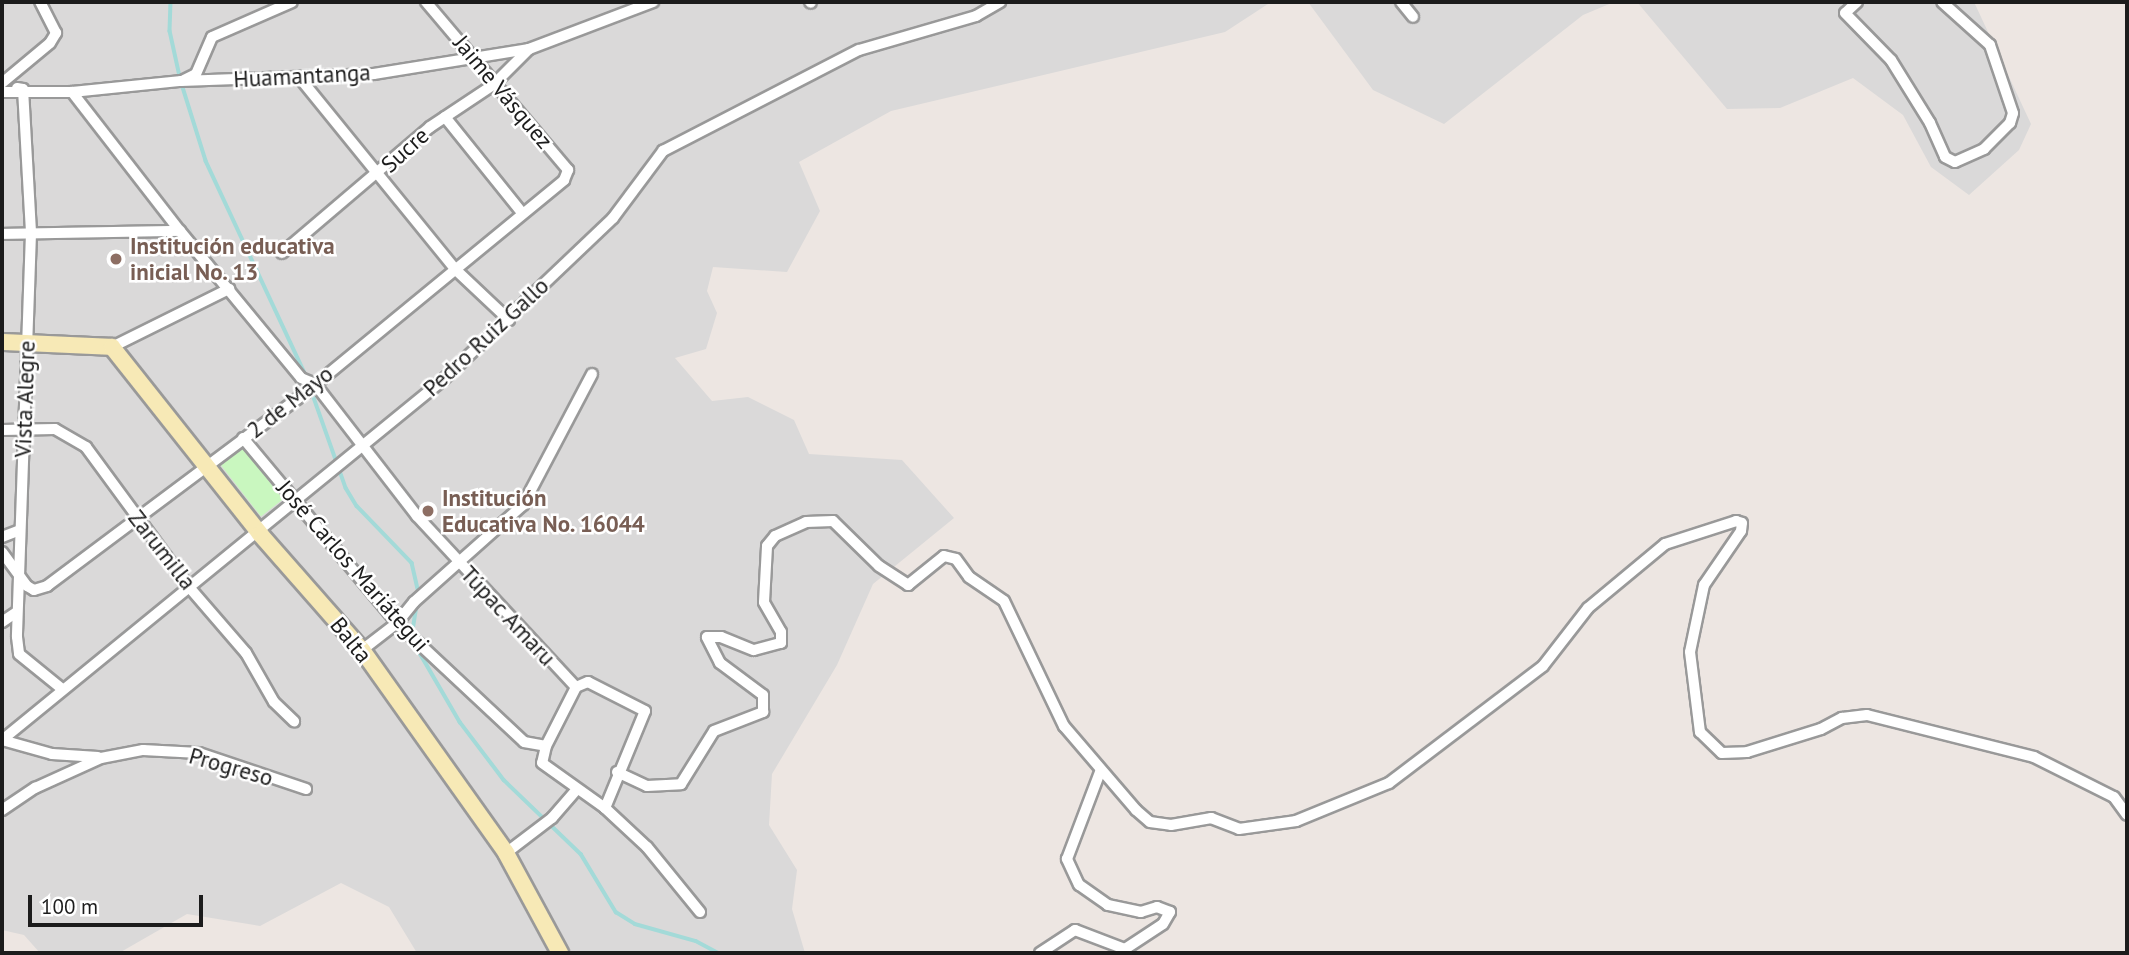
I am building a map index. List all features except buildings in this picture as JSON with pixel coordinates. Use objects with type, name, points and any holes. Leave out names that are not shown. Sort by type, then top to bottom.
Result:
[{"type":"street","points":[[2,85],[50,43],[56,33],[40,2]]},
{"type":"street","points":[[181,81],[196,74],[212,37],[292,2]]},
{"type":"street","name":"Jaime Vásquez","points":[[426,2],[475,57],[493,85],[568,170],[561,184]]},
{"type":"street","name":"Huamantanga","points":[[2,92],[23,89],[72,92],[181,81],[374,74],[529,49],[655,2]]},
{"type":"street","name":"Pedro Ruiz Gallo","points":[[2,740],[189,586],[296,505],[509,320],[613,218],[663,151],[683,138],[859,50],[936,24],[976,16],[1000,2]]},
{"type":"street","points":[[1401,2],[1413,17]]},
{"type":"street","points":[[1857,2],[1845,13],[1891,60],[1930,123],[1945,157],[1955,162],[1984,149],[2010,123],[2013,113],[1990,45],[1942,2]]},
{"type":"street","name":"Sucre","points":[[282,253],[445,117],[493,85],[529,49]]},
{"type":"street","points":[[299,77],[381,173],[456,270],[509,320]]},
{"type":"street","points":[[2,85],[23,89]]},
{"type":"street","name":"Vista Alegre","points":[[23,89],[31,233],[27,429],[16,568],[19,654],[62,689]]},
{"type":"street","name":"Túpac Amaru","points":[[72,92],[180,230],[312,383],[459,564],[576,687]]},
{"type":"street","points":[[445,117],[523,214]]},
{"type":"street","name":"2 de Mayo","points":[[16,568],[27,586],[47,586],[209,465],[561,184]]},
{"type":"street","points":[[2,234],[180,230]]},
{"type":"street","points":[[2,342],[112,348],[229,289]]},
{"type":"street","name":"Balta","points":[[112,348],[209,465],[260,534],[362,650],[506,853],[560,953]]},
{"type":"street","points":[[362,650],[397,623],[414,602],[523,505],[592,374]]},
{"type":"street","name":"Zarumilla","points":[[2,430],[54,429],[86,447],[189,586],[246,653],[274,702],[293,721]]},
{"type":"street","name":"José Carlos Mariátegui","points":[[243,438],[296,505],[397,623],[524,742],[546,746]]},
{"type":"street","points":[[617,772],[647,786],[681,784],[714,731],[764,712],[763,695],[720,663],[707,637],[721,637],[754,650],[781,643],[781,632],[764,602],[766,546],[775,536],[806,522],[825,519],[839,526],[879,566],[908,585],[949,555],[969,577],[994,591],[1004,601],[1064,726],[1100,772],[1150,822],[1171,825],[1211,818],[1239,829],[1296,821],[1332,810],[1389,783],[1543,666],[1588,608],[1665,544],[1736,521],[1742,523],[1741,531],[1704,585],[1690,652],[1700,732],[1722,753],[1748,752],[1821,729],[1842,718],[1867,715],[2034,757],[2114,797],[2127,815]]},
{"type":"street","points":[[2,537],[20,530]]},
{"type":"street","points":[[2,552],[16,568]]},
{"type":"street","points":[[2,622],[17,612]]},
{"type":"street","points":[[605,808],[617,772],[645,711],[588,682],[576,687],[546,746],[542,763],[605,808],[647,847],[700,912]]},
{"type":"street","points":[[2,740],[52,754],[101,758]]},
{"type":"street","name":"Progreso","points":[[2,810],[35,788],[101,758],[143,750],[198,753],[306,789]]},
{"type":"street","points":[[1040,953],[1075,930],[1125,949],[1163,924],[1170,912],[1157,907],[1141,912],[1108,905],[1079,885],[1068,859],[1100,772]]},
{"type":"street","points":[[506,853],[531,836],[577,789]]},
{"type":"shaded area","points":[[2,2],[1271,2],[1225,32],[891,111],[799,162],[820,211],[787,272],[713,267],[707,291],[717,313],[706,349],[675,358],[712,401],[748,397],[794,420],[809,454],[902,460],[954,518],[873,584],[837,665],[772,774],[769,825],[797,870],[792,909],[805,953],[417,953],[389,907],[341,883],[260,926],[187,914],[119,953],[40,953],[24,935],[2,930]]},
{"type":"shaded area","points":[[1308,2],[1614,2],[1583,15],[1444,124],[1373,90]]},
{"type":"shaded area","points":[[1637,2],[1974,2],[2031,124],[2019,150],[1969,195],[1931,167],[1903,115],[1853,78],[1780,108],[1727,109]]},
{"type":"green space","points":[[243,448],[283,499],[261,516],[221,465]]},
{"type":"waterway","points":[[171,2],[170,31],[181,81],[206,161],[307,378]]},
{"type":"waterway","points":[[312,392],[346,488],[357,506],[412,563],[419,594]]},
{"type":"waterway","points":[[412,634],[417,604]]},
{"type":"waterway","points":[[417,648],[460,722],[504,780],[581,854],[616,912],[635,924],[696,941],[719,953]]},
{"type":"place","name":"Institución educativa inicial No. 13","points":[[116,259]]},
{"type":"place","name":"Institución Educativa No. 16044","points":[[428,511]]}]
